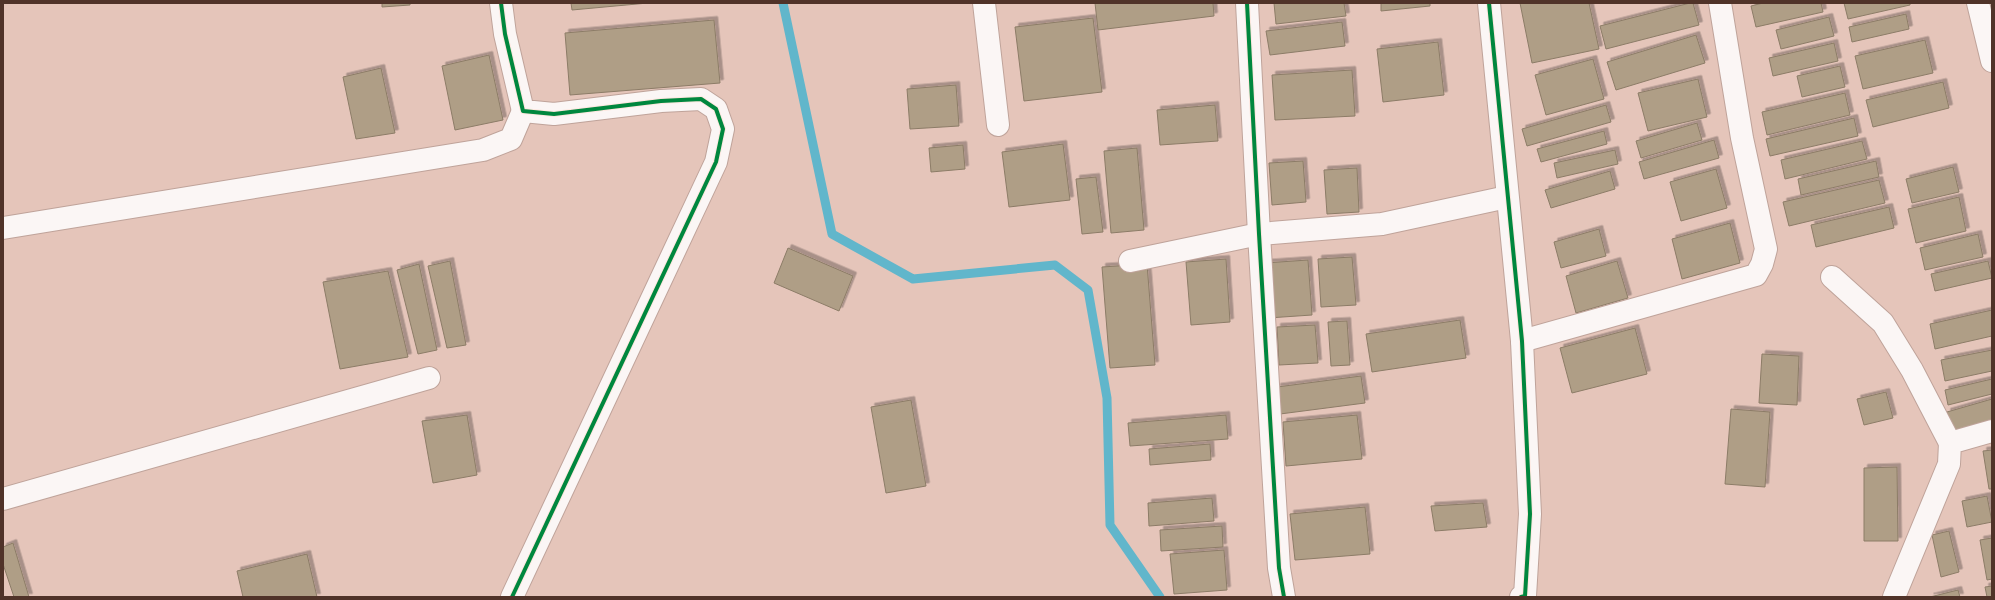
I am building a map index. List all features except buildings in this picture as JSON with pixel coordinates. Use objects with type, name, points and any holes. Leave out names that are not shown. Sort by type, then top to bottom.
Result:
[{"type":"street","points":[[3,228],[483,150],[512,139],[523,111],[506,41],[501,3]]},
{"type":"street","points":[[984,3],[998,125]]},
{"type":"street","points":[[1247,3],[1279,568],[1284,597]]},
{"type":"street","points":[[1489,3],[1522,342],[1530,514],[1524,597]]},
{"type":"street","points":[[1522,342],[1756,275],[1762,264],[1766,249],[1742,138],[1720,3]]},
{"type":"street","points":[[1978,3],[1992,61]]},
{"type":"street","points":[[512,597],[713,169],[723,129],[716,109],[701,99],[661,101],[554,114],[523,111]]},
{"type":"street","points":[[1130,261],[1259,234],[1382,224],[1507,197]]},
{"type":"street","points":[[1832,278],[1883,322],[1912,370],[1950,442],[1949,464],[1894,597]]},
{"type":"street","points":[[3,500],[429,378]]},
{"type":"street","points":[[1950,442],[1992,431]]},
{"type":"waterway","points":[[783,3],[832,234],[913,279],[1055,265],[1088,290],[1107,398],[1110,525],[1160,597]]},
{"type":"cycle path","points":[[501,3],[505,34],[523,111],[554,114],[661,101],[701,99],[716,109],[723,129],[716,162],[512,597]]},
{"type":"cycle path","points":[[1247,3],[1279,568],[1284,597]]},
{"type":"cycle path","points":[[1489,3],[1522,341],[1530,514],[1525,596],[1521,597]]}]
